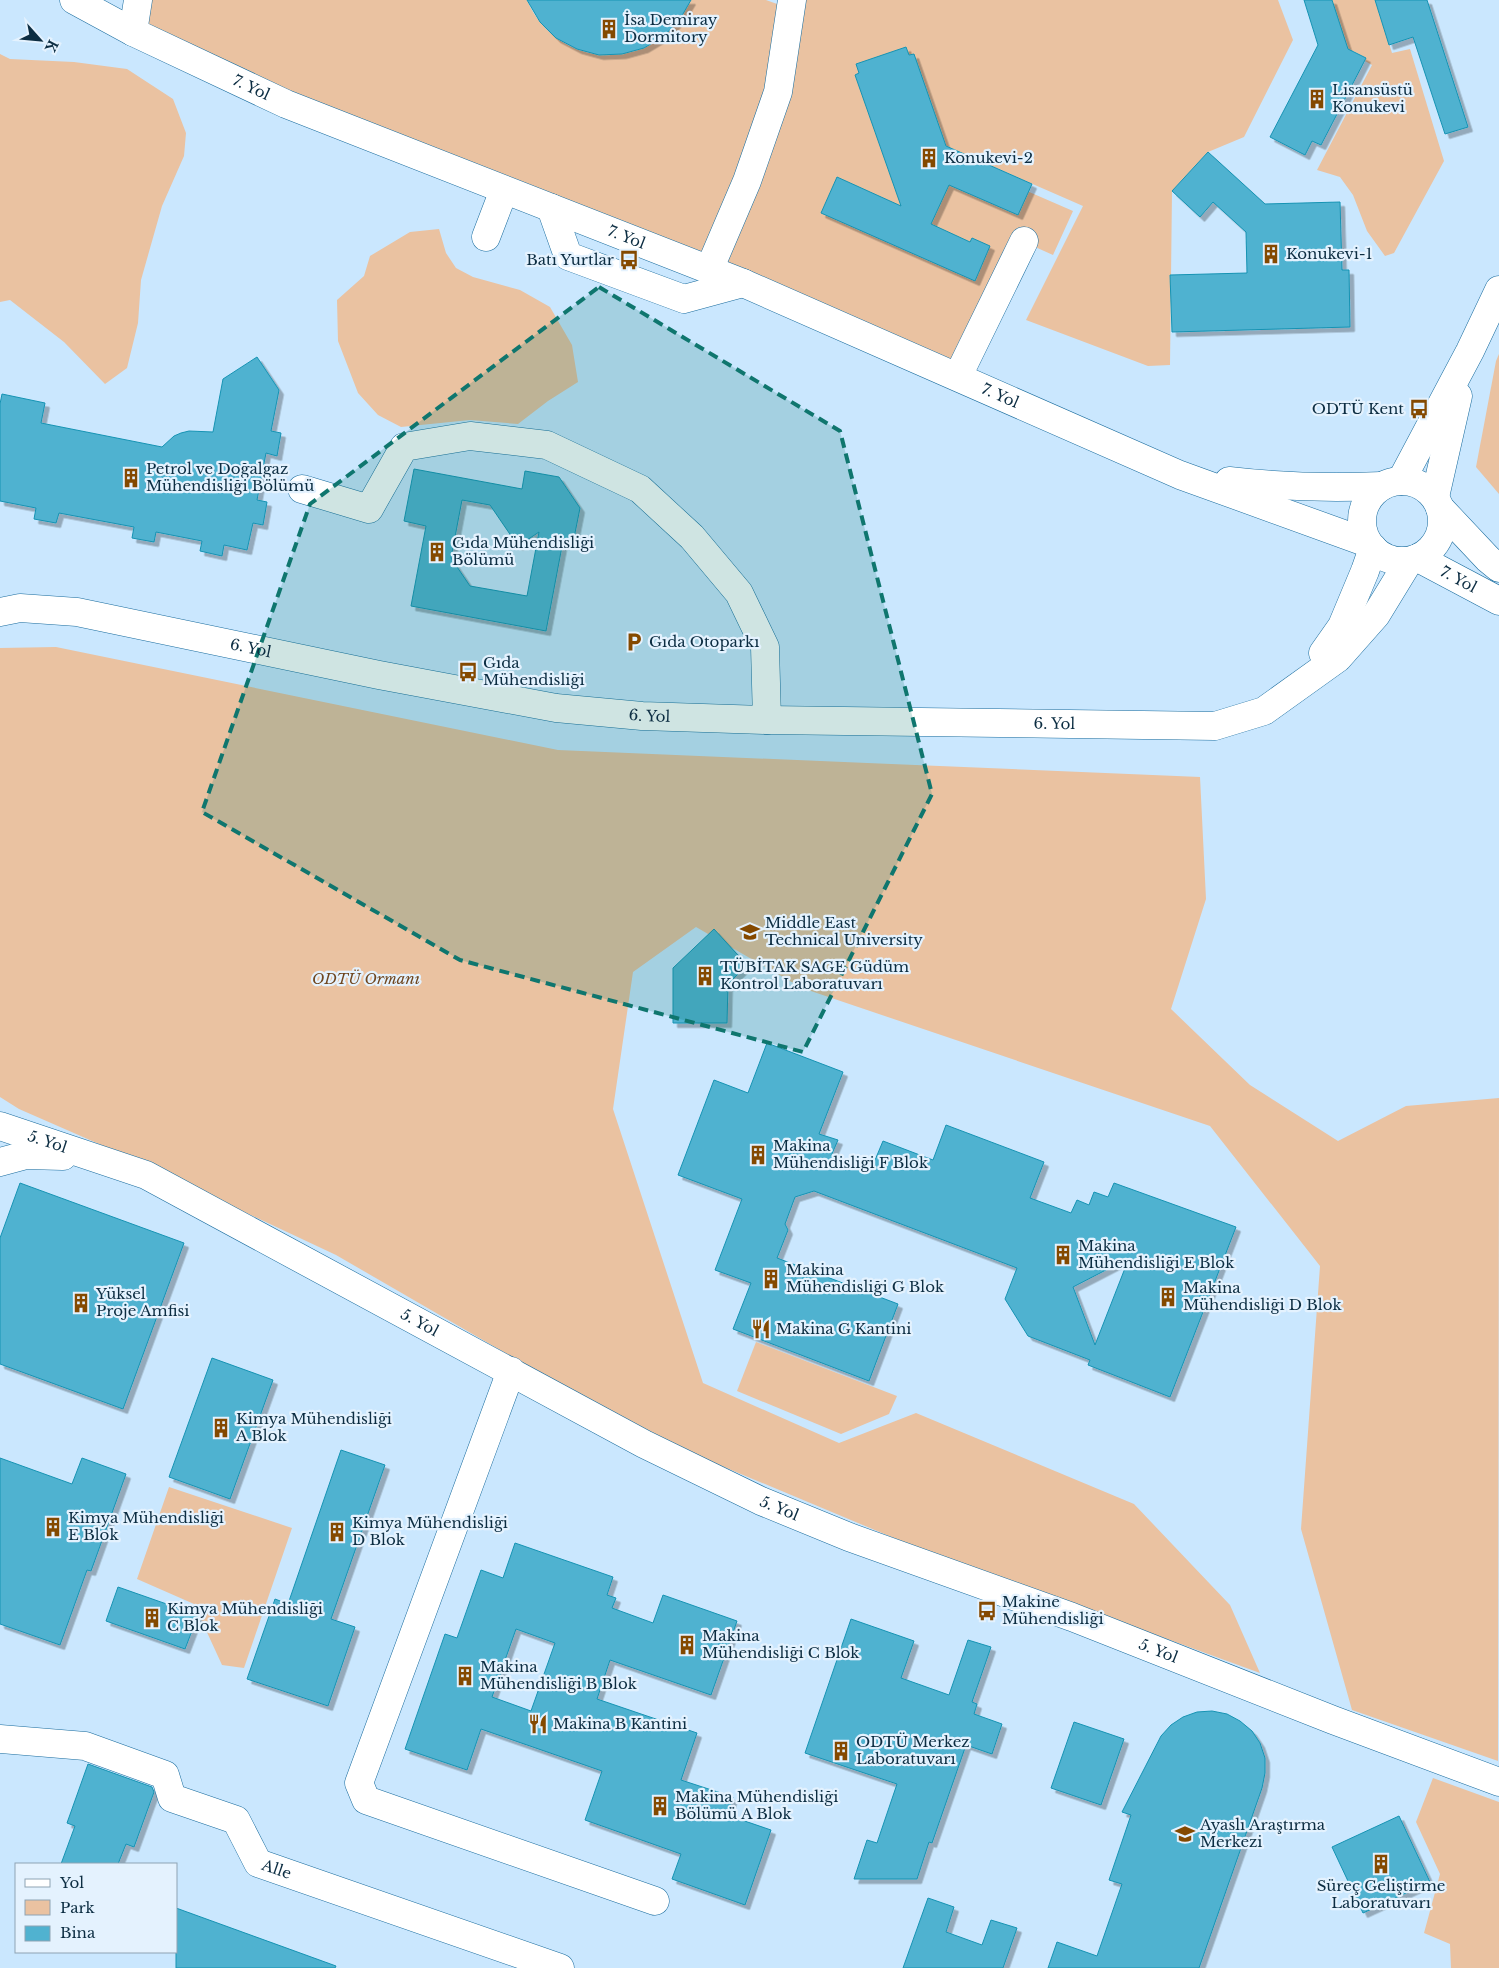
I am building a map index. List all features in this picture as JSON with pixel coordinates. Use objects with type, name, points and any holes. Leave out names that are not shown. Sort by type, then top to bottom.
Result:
[{"type":"street","name":"7. Yol","points":[[74,0],[133,32],[286,104],[743,283],[1180,475],[1370,545],[1388,559],[1402,562],[1414,559],[1426,554],[1435,545],[1441,533],[1443,520],[1437,502]]},
{"type":"street","points":[[133,32],[138,0]]},
{"type":"street","points":[[709,270],[747,181],[778,92],[792,0]]},
{"type":"street","points":[[486,237],[504,190]]},
{"type":"street","points":[[551,208],[568,256],[684,299],[743,283]]},
{"type":"street","points":[[958,376],[1024,241]]},
{"type":"street","points":[[1370,545],[1363,531],[1362,518],[1365,505],[1372,494],[1392,484],[1470,351],[1499,290]]},
{"type":"street","points":[[1437,502],[1470,351]]},
{"type":"street","points":[[302,489],[369,509],[404,447],[470,436],[547,445],[640,489],[692,537],[739,594],[766,647],[767,720]]},
{"type":"street","name":"7. Yol","points":[[1180,475],[1262,485],[1336,488],[1414,482],[1425,488],[1488,559],[1499,568]]},
{"type":"street","name":"6. Yol","points":[[1298,686],[1342,626],[1365,571],[1370,545]]},
{"type":"street","name":"7. Yol","points":[[1414,559],[1499,601]]},
{"type":"street","name":"6. Yol","points":[[0,612],[20,608],[77,612],[379,675],[556,708],[642,716],[767,720],[1215,726],[1264,711],[1338,658],[1376,616],[1414,559]]},
{"type":"street","name":"5. Yol","points":[[0,1126],[146,1175],[644,1444],[761,1501],[849,1537],[1072,1617],[1333,1720],[1499,1782]]},
{"type":"street","points":[[0,1139],[0,1149]]},
{"type":"street","name":"5. Yol","points":[[0,1162],[26,1155],[94,1157]]},
{"type":"street","points":[[511,1371],[359,1783],[366,1800],[655,1901]]},
{"type":"street","name":"Alle","points":[[0,1739],[85,1746],[165,1775],[172,1798],[236,1820],[258,1862],[560,1968]]},
{"type":"highlighted area","points":[[599,287],[840,431],[932,794],[803,1052],[460,960],[202,812],[310,504]]},
{"type":"green space","points":[[138,0],[527,0],[537,19],[551,34],[567,45],[586,52],[605,55],[625,53],[644,47],[663,37],[682,15],[691,0],[766,0],[791,9],[792,0],[1278,0],[1293,40],[1244,137],[1208,152],[1172,191],[1170,365],[1148,366],[1026,320],[1083,206],[946,146],[916,61],[939,153],[1073,211],[1053,255],[1024,242],[958,376],[133,32]]},
{"type":"green space","points":[[1332,0],[1375,0],[1392,53],[1410,49],[1444,161],[1394,253],[1385,256],[1367,231],[1353,195],[1340,177],[1317,170],[1372,65],[1365,61],[1366,58],[1353,51],[1344,50]]},
{"type":"green space","points":[[0,54],[10,59],[74,62],[127,69],[173,99],[186,133],[184,156],[162,206],[141,280],[138,323],[127,368],[105,384],[64,342],[10,300],[0,302]]},
{"type":"green space","points":[[439,229],[446,253],[456,268],[473,277],[520,290],[550,307],[572,345],[578,382],[548,401],[518,424],[470,420],[401,427],[378,415],[358,393],[338,341],[337,300],[364,276],[370,256],[410,232]]},
{"type":"green space","points":[[1499,354],[1499,494],[1476,467],[1496,361]]},
{"type":"green space","name":"ODTÜ Ormanı","points":[[56,647],[558,750],[1200,777],[1206,899],[1171,1009],[1250,1085],[1338,1141],[1406,1106],[1499,1098],[1498,1761],[1352,1710],[1301,1529],[1320,1266],[1210,1126],[802,988],[696,927],[633,972],[613,1109],[703,1383],[839,1443],[916,1413],[1134,1504],[1230,1605],[1260,1673],[913,1546],[674,1446],[507,1354],[336,1255],[99,1144],[19,1109],[0,1097],[0,648]]},
{"type":"green space","points":[[756,1342],[897,1396],[889,1414],[841,1434],[737,1391]]},
{"type":"green space","points":[[169,1487],[292,1528],[244,1668],[222,1665],[194,1604],[137,1579]]},
{"type":"green space","points":[[1433,1778],[1499,1802],[1499,1968],[1451,1968],[1450,1944],[1424,1933],[1440,1874],[1416,1822]]},
{"type":"building","name":"İsa Demiray Dormitory","points":[[527,0],[691,0],[680,19],[664,36],[644,48],[622,54],[599,55],[577,49],[556,38],[540,22]]},
{"type":"building","name":"Lisansüstü Konukevi","points":[[1304,0],[1332,0],[1348,49],[1366,58],[1321,145],[1312,141],[1305,155],[1270,137],[1318,45]]},
{"type":"building","name":"Lisansüstü Konukevi","points":[[1375,0],[1427,0],[1468,127],[1445,134],[1413,37],[1389,45]]},
{"type":"building","name":"Konukevi-2","points":[[906,47],[909,55],[914,54],[946,146],[1032,184],[1018,215],[949,185],[931,224],[970,242],[972,238],[990,246],[975,281],[821,213],[837,177],[901,206],[855,75],[859,73],[856,64]]},
{"type":"building","name":"Konukevi-1","points":[[1208,152],[1265,204],[1340,202],[1342,270],[1349,270],[1350,327],[1172,332],[1170,275],[1247,273],[1246,232],[1213,202],[1200,217],[1172,191]]},
{"type":"building","name":"Petrol ve Doğalgaz Mühendisliği Bölümü","points":[[257,357],[279,390],[271,431],[281,433],[277,456],[266,453],[257,500],[267,502],[263,525],[253,523],[247,550],[224,545],[222,556],[200,551],[202,541],[156,532],[154,542],[132,538],[134,527],[59,513],[56,523],[34,519],[36,508],[0,501],[0,404],[2,394],[45,403],[41,423],[162,447],[174,436],[181,433],[189,431],[213,432],[223,379]]},
{"type":"building","name":"Gıda Mühendisliği Bölümü","points":[[414,469],[522,489],[525,471],[559,477],[580,508],[573,543],[563,541],[546,631],[411,606],[426,526],[404,521]],"holes":[[[462,500],[490,505],[518,546],[539,532],[527,596],[470,586],[451,558]]]},
{"type":"building","name":"TÜBİTAK SAGE Güdüm Kontrol Laboratuvarı","points":[[714,929],[747,965],[728,984],[727,1023],[673,1023],[673,968]]},
{"type":"building","points":[[767,1043],[843,1072],[819,1134],[838,1140],[831,1156],[870,1172],[883,1141],[933,1160],[946,1125],[1044,1162],[1030,1198],[1071,1213],[1077,1200],[1089,1205],[1094,1192],[1108,1197],[1114,1183],[1236,1227],[1170,1397],[1088,1365],[1090,1360],[1028,1336],[1005,1299],[1017,1268],[814,1191],[795,1197],[785,1224],[788,1230],[777,1258],[898,1304],[869,1381],[733,1329],[751,1283],[715,1270],[742,1199],[678,1175],[714,1080],[748,1093]],"holes":[[[1129,1258],[1095,1345],[1073,1287]]]},
{"type":"building","name":"Yüksel Proje Amfisi","points":[[20,1183],[184,1243],[123,1409],[0,1364],[0,1238]]},
{"type":"building","name":"Kimya Mühendisliği A Blok","points":[[212,1358],[273,1380],[230,1499],[169,1477]]},
{"type":"building","name":"Kimya Mühendisliği D Blok","points":[[341,1450],[385,1465],[331,1619],[355,1627],[328,1706],[247,1679],[275,1599],[288,1604]]},
{"type":"building","name":"Kimya Mühendisliği E Blok","points":[[0,1458],[72,1484],[82,1458],[126,1474],[91,1571],[87,1570],[60,1645],[0,1624]]},
{"type":"building","points":[[515,1543],[613,1577],[607,1595],[616,1598],[612,1608],[653,1623],[663,1595],[737,1621],[711,1695],[610,1660],[597,1699],[697,1733],[681,1780],[733,1797],[727,1815],[771,1830],[745,1905],[672,1879],[681,1854],[585,1820],[602,1771],[481,1729],[467,1770],[405,1749],[445,1634],[457,1638],[481,1570],[503,1578]],"holes":[[[516,1629],[555,1643],[531,1711],[492,1697]]]},
{"type":"building","name":"Kimya Mühendisliği C Blok","points":[[118,1587],[198,1615],[185,1649],[106,1621]]},
{"type":"building","name":"ODTÜ Merkez Laboratuvarı","points":[[851,1619],[914,1641],[901,1678],[949,1695],[968,1640],[991,1647],[972,1702],[977,1704],[974,1714],[1002,1724],[992,1754],[966,1745],[932,1843],[929,1842],[917,1879],[854,1879],[867,1840],[877,1843],[897,1784],[805,1753]]},
{"type":"building","name":"Ayaslı Araştırma Merkezi","points":[[1212,1711],[1227,1714],[1240,1721],[1252,1731],[1260,1743],[1265,1758],[1265,1773],[1262,1788],[1199,1968],[1048,1968],[1057,1942],[1097,1956],[1122,1884],[1109,1880],[1131,1815],[1122,1812],[1161,1736],[1171,1725],[1183,1717],[1197,1712]]},
{"type":"building","points":[[1074,1722],[1124,1739],[1101,1805],[1051,1788]]},
{"type":"building","points":[[88,1764],[152,1787],[154,1792],[134,1847],[126,1844],[118,1863],[61,1863],[75,1826],[67,1823]]},
{"type":"building","name":"Süreç Geliştirme Laboratuvarı","points":[[1399,1816],[1430,1882],[1363,1913],[1332,1847]]},
{"type":"building","points":[[928,1898],[954,1907],[946,1932],[982,1945],[991,1920],[1017,1928],[1003,1968],[903,1968]]},
{"type":"building","points":[[178,1909],[336,1966],[335,1968],[176,1968]]},
{"type":"place","name":"İsa Demiray Dormitory","points":[[609,29]]},
{"type":"place","name":"Lisansüstü Konukevi","points":[[1317,99]]},
{"type":"place","name":"Konukevi-2","points":[[929,158]]},
{"type":"place","name":"Konukevi-1","points":[[1271,254]]},
{"type":"place","name":"Batı Yurtlar","points":[[629,260]]},
{"type":"place","name":"ODTÜ Kent","points":[[1419,409]]},
{"type":"place","name":"Petrol ve Doğalgaz Mühendisliği Bölümü","points":[[131,478]]},
{"type":"place","name":"Gıda Mühendisliği Bölümü","points":[[437,552]]},
{"type":"place","name":"Gıda Otoparkı","points":[[634,642]]},
{"type":"place","name":"Gıda Mühendisliği","points":[[468,672]]},
{"type":"place","name":"Middle East Technical University","points":[[750,932]]},
{"type":"place","name":"TÜBİTAK SAGE Güdüm Kontrol Laboratuvarı","points":[[705,976]]},
{"type":"place","name":"Makina Mühendisliği F Blok","points":[[758,1155]]},
{"type":"place","name":"Makina Mühendisliği E Blok","points":[[1063,1255]]},
{"type":"place","name":"Makina Mühendisliği G Blok","points":[[771,1279]]},
{"type":"place","name":"Makina Mühendisliği D Blok","points":[[1168,1297]]},
{"type":"place","name":"Yüksel Proje Amfisi","points":[[81,1303]]},
{"type":"place","name":"Makina G Kantini","points":[[761,1329]]},
{"type":"place","name":"Kimya Mühendisliği A Blok","points":[[221,1428]]},
{"type":"place","name":"Kimya Mühendisliği E Blok","points":[[53,1527]]},
{"type":"place","name":"Kimya Mühendisliği D Blok","points":[[337,1532]]},
{"type":"place","name":"Makine Mühendisliği","points":[[987,1611]]},
{"type":"place","name":"Kimya Mühendisliği C Blok","points":[[152,1618]]},
{"type":"place","name":"Makina Mühendisliği C Blok","points":[[687,1645]]},
{"type":"place","name":"Makina Mühendisliği B Blok","points":[[465,1676]]},
{"type":"place","name":"Makina B Kantini","points":[[538,1724]]},
{"type":"place","name":"ODTÜ Merkez Laboratuvarı","points":[[841,1751]]},
{"type":"place","name":"Makina Mühendisliği Bölümü A Blok","points":[[660,1806]]},
{"type":"place","name":"Ayaslı Araştırma Merkezi","points":[[1185,1834]]},
{"type":"place","name":"Süreç Geliştirme Laboratuvarı","points":[[1381,1864]]}]
